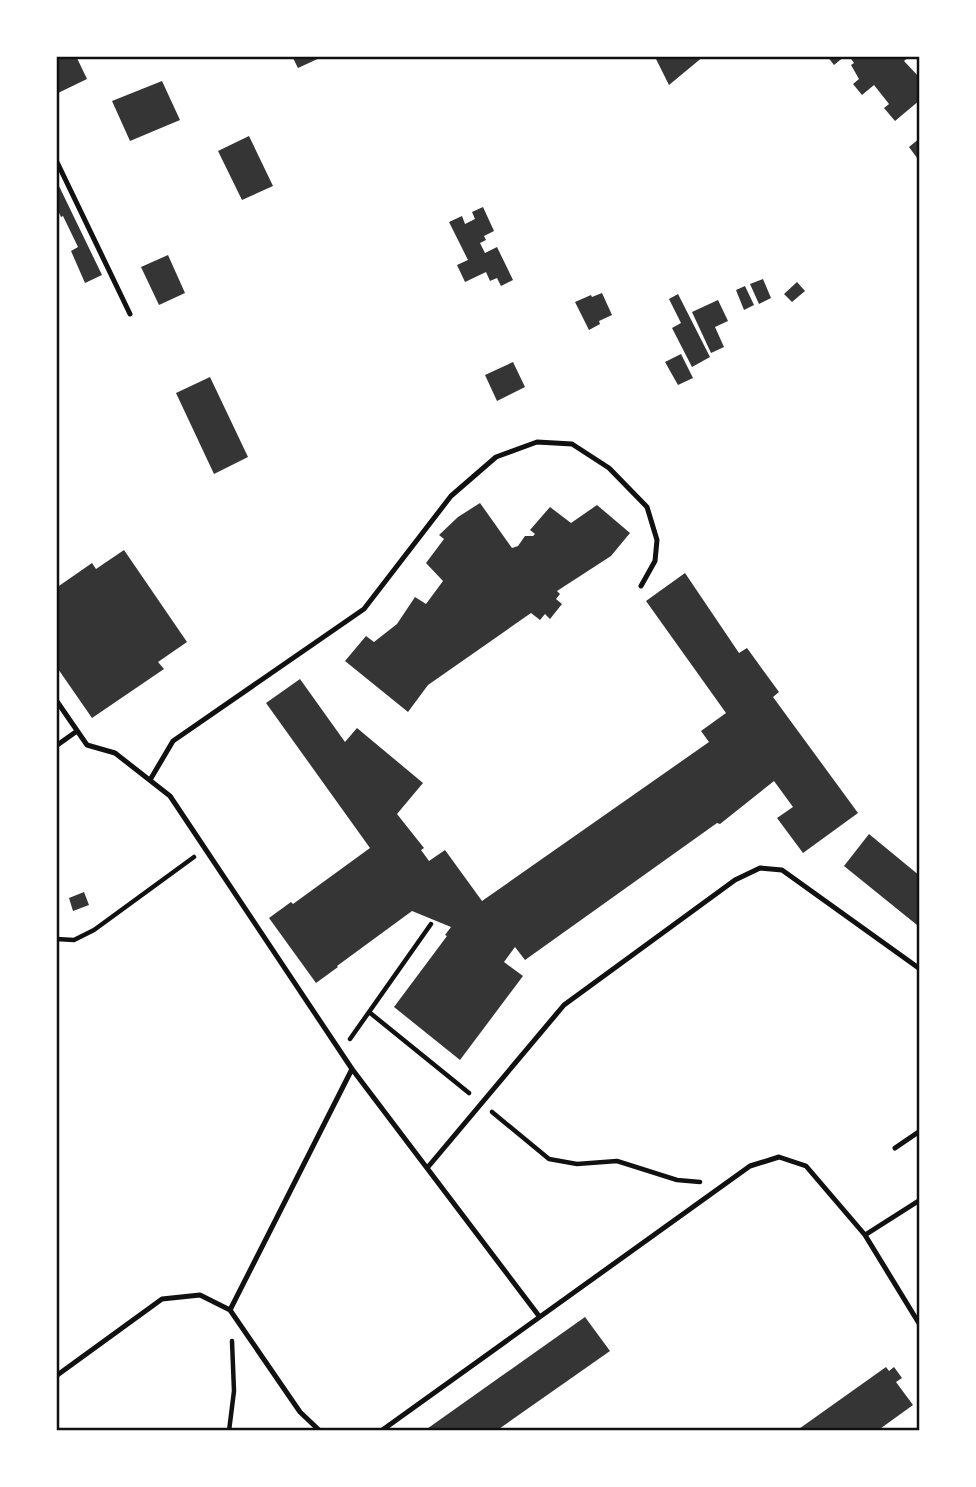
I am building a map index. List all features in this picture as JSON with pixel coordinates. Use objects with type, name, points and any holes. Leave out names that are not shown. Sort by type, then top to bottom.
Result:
[{"type":"lane","points":[[56,160],[130,314]]},
{"type":"lane","points":[[150,780],[173,741],[364,609],[452,496],[496,457],[537,442],[572,444],[609,468],[647,507],[657,540],[655,561],[641,586]]},
{"type":"lane","points":[[56,700],[88,745],[115,753],[170,796],[352,1069],[539,1316]]},
{"type":"lane","points":[[56,746],[77,731]]},
{"type":"lane","points":[[428,1167],[564,1005],[735,880],[760,868],[782,870],[920,969]]},
{"type":"lane","points":[[230,1310],[352,1069]]},
{"type":"lane","points":[[895,1149],[920,1131]]},
{"type":"lane","points":[[381,1431],[750,1166],[779,1157],[806,1166],[866,1235],[920,1325]]},
{"type":"lane","points":[[866,1235],[920,1200]]},
{"type":"lane","points":[[56,1376],[162,1299],[200,1295],[230,1310],[300,1412],[320,1431]]},
{"type":"path","points":[[56,939],[74,940],[94,930],[205,849]]},
{"type":"path","points":[[341,1051],[431,924]]},
{"type":"path","points":[[369,1012],[549,1159],[577,1164],[617,1161],[677,1180],[726,1183]]},
{"type":"path","points":[[229,1431],[234,1391],[230,1310]]},
{"type":"building","points":[[56,56],[76,56],[87,79],[56,94]]},
{"type":"building","points":[[292,56],[324,56],[298,68]]},
{"type":"building","points":[[660,56],[704,56],[669,85],[656,59]]},
{"type":"building","points":[[827,56],[845,56],[834,65]]},
{"type":"building","points":[[849,56],[910,56],[904,61],[920,78],[920,100],[895,121],[884,108],[889,104],[874,85],[862,95],[853,84],[859,79]]},
{"type":"building","points":[[162,81],[180,120],[130,141],[112,101]]},
{"type":"building","points":[[249,136],[273,186],[242,200],[218,151]]},
{"type":"building","points":[[920,138],[920,162],[909,147]]},
{"type":"building","points":[[58,184],[102,275],[85,283],[71,251],[78,247],[56,206]]},
{"type":"building","points":[[483,207],[494,231],[484,236],[486,240],[480,243],[485,253],[497,247],[513,280],[501,286],[497,278],[490,281],[486,272],[465,282],[457,265],[468,260],[449,222],[462,216],[465,224],[475,219],[472,212]]},
{"type":"building","points":[[168,255],[185,293],[159,305],[141,267]]},
{"type":"building","points":[[763,279],[771,298],[759,304],[750,284]]},
{"type":"building","points":[[797,282],[805,291],[792,302],[784,294]]},
{"type":"building","points":[[745,286],[754,305],[744,310],[736,290]]},
{"type":"building","points":[[602,293],[612,315],[589,330],[575,302]]},
{"type":"building","points":[[678,294],[710,357],[692,367],[672,328],[681,323],[669,299]]},
{"type":"building","points":[[718,300],[728,321],[715,327],[724,347],[711,353],[692,312]]},
{"type":"building","points":[[681,354],[693,378],[678,385],[665,362]]},
{"type":"building","points":[[513,362],[525,387],[497,401],[485,375]]},
{"type":"building","points":[[210,377],[248,457],[214,474],[176,393]]},
{"type":"building","points":[[480,503],[512,548],[518,546],[525,536],[535,534],[530,530],[550,507],[571,523],[597,505],[630,533],[611,556],[557,591],[560,594],[556,599],[562,604],[550,619],[545,614],[540,620],[531,613],[428,685],[408,712],[345,661],[366,636],[374,642],[397,624],[415,597],[426,604],[443,581],[426,563],[444,539],[439,535],[458,517]]},
{"type":"building","points":[[124,550],[187,642],[158,662],[164,669],[92,718],[56,666],[56,588],[92,563],[96,569]]},
{"type":"building","points":[[685,573],[739,653],[747,648],[779,692],[773,697],[858,813],[803,853],[777,818],[793,807],[774,781],[720,824],[717,823],[525,960],[515,947],[504,962],[523,976],[460,1060],[394,1007],[451,927],[412,911],[316,983],[269,918],[291,902],[293,904],[370,848],[266,703],[300,679],[345,742],[357,728],[423,783],[397,814],[424,848],[421,850],[429,861],[445,850],[482,901],[709,742],[701,731],[726,713],[646,601]]},
{"type":"building","points":[[869,834],[920,876],[920,921],[917,925],[844,866]]},
{"type":"building","points":[[84,892],[89,905],[73,911],[69,898]]},
{"type":"building","points":[[585,1317],[610,1351],[496,1431],[424,1431]]},
{"type":"building","points":[[886,1367],[889,1371],[894,1367],[902,1378],[896,1382],[913,1405],[877,1431],[796,1431]]}]
